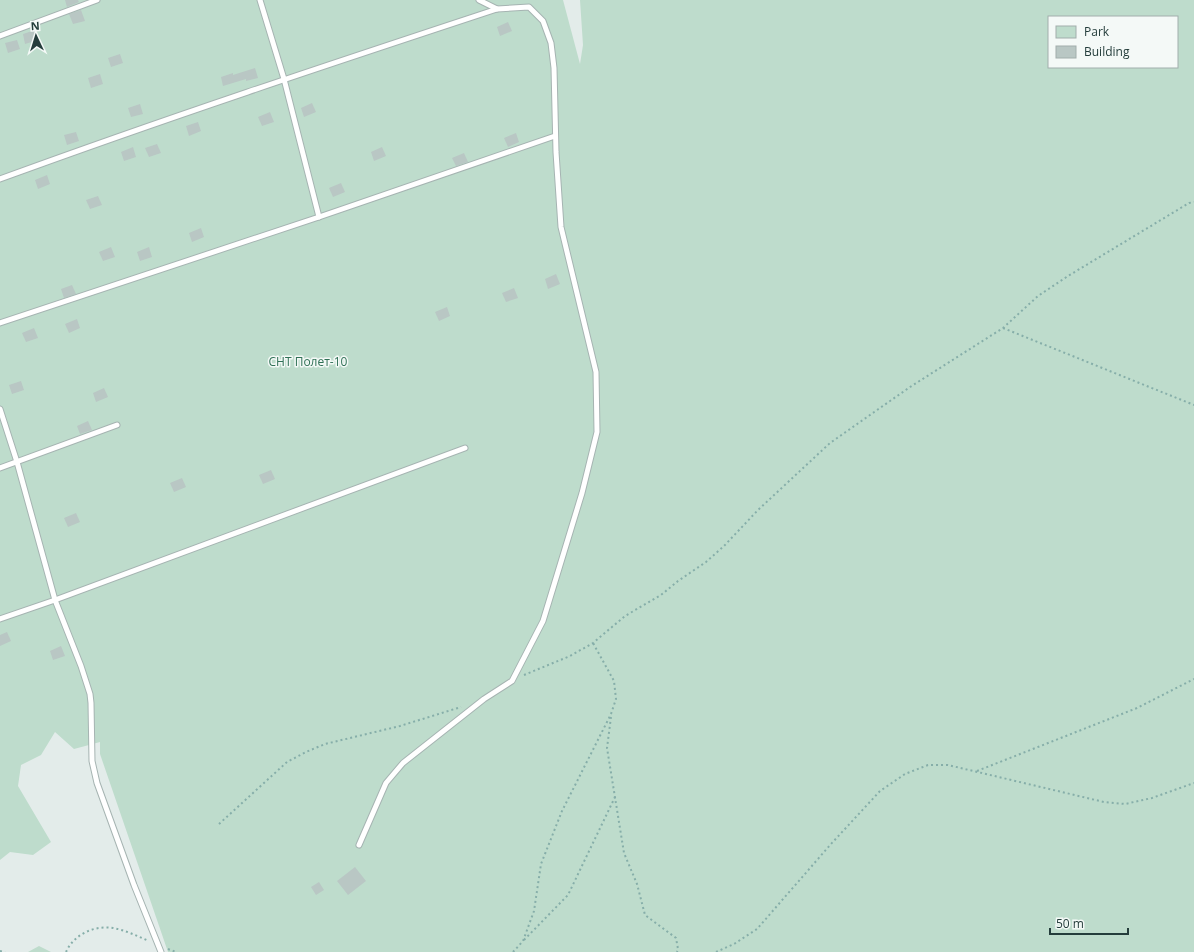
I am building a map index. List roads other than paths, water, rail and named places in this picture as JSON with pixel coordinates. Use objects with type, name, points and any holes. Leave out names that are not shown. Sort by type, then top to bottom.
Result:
[{"type":"lane","points":[[0,36],[97,0]]},
{"type":"lane","points":[[260,0],[284,79],[319,217]]},
{"type":"lane","points":[[479,0],[496,9]]},
{"type":"lane","points":[[0,179],[109,139],[284,79],[496,9],[529,8],[543,21],[551,43],[554,68],[555,136],[561,227],[596,372],[597,432],[582,493],[543,621],[512,681],[484,699],[403,763],[386,783],[359,845]]},
{"type":"lane","points":[[0,323],[319,217],[555,136]]},
{"type":"lane","points":[[0,409],[17,462],[55,600],[90,694],[92,761],[96,783],[161,952]]},
{"type":"lane","points":[[0,468],[117,425]]},
{"type":"lane","points":[[0,619],[465,448]]},
{"type":"park label","name":"СНТ Полет-10","points":[[308,362]]}]
